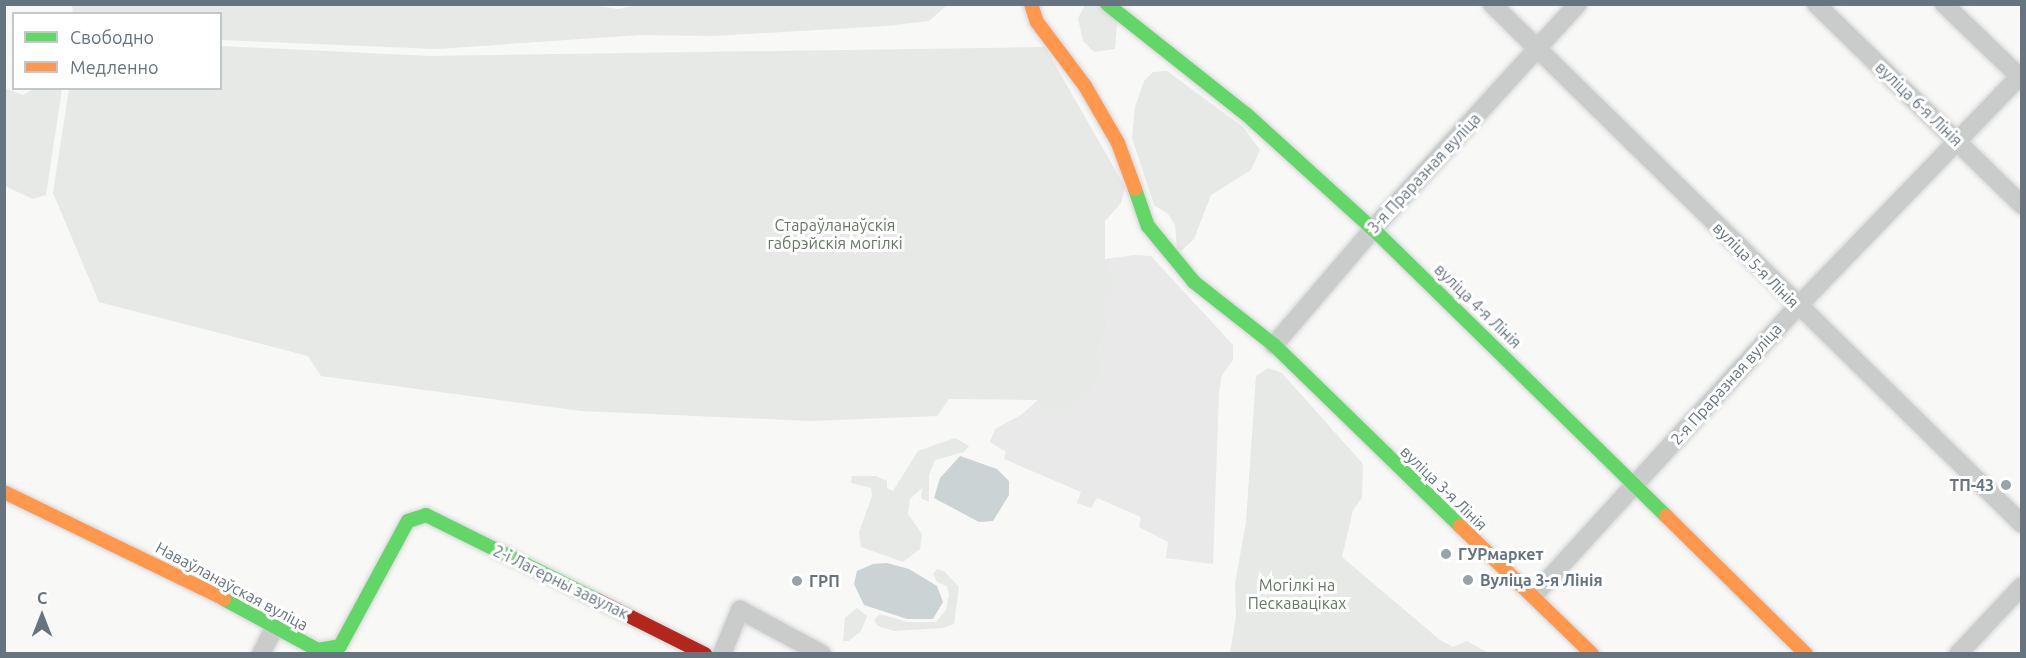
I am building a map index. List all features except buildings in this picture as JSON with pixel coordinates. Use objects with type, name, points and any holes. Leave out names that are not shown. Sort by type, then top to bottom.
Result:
[{"type":"street","name":"вуліца 3-я Лінія","points":[[1031,4],[1037,22],[1085,86],[1118,143],[1148,226],[1194,282],[1274,345],[1534,595],[1592,654]]},
{"type":"street","name":"вуліца 4-я Лінія","points":[[1107,4],[1246,114],[1373,229],[1806,654]]},
{"type":"street","name":"вуліца 5-я Лінія","points":[[1492,4],[1797,306],[2022,524]]},
{"type":"street","name":"3-я Праразная вуліца","points":[[1274,345],[1373,229],[1578,4]]},
{"type":"street","name":"вуліца 6-я Лінія","points":[[1816,4],[2022,205]]},
{"type":"street","points":[[1944,4],[2020,77]]},
{"type":"street","name":"2-я Праразная вуліца","points":[[1534,595],[1797,306],[1956,140],[2020,77]]},
{"type":"street","name":"Наваўланаўская вуліца","points":[[4,492],[201,585],[274,629],[318,650],[340,646],[408,521],[416,515]]},
{"type":"street","name":"2-і Лагерны завулак","points":[[416,515],[426,515],[705,654]]},
{"type":"street","points":[[1958,654],[2022,586]]},
{"type":"street","points":[[722,654],[740,610],[822,654]]},
{"type":"street","points":[[261,654],[274,629]]},
{"type":"shaded area","points":[[1135,255],[1151,256],[1233,345],[1233,360],[1222,375],[1219,392],[1213,564],[1166,558],[1168,542],[1139,527],[1141,517],[1097,498],[1091,508],[1077,503],[1081,492],[1004,459],[1006,452],[990,442],[995,429],[1021,415],[1038,400],[1074,401],[1094,389],[1102,367],[1096,354],[1106,333],[1108,318],[1103,310],[1103,297],[1113,277],[1105,259]]},
{"type":"shaded area","points":[[960,456],[997,469],[1009,481],[1009,495],[993,521],[979,522],[934,498],[940,478]]},
{"type":"shaded area","points":[[887,563],[909,569],[937,586],[943,602],[933,619],[907,619],[864,605],[854,584],[857,571],[873,564]]},
{"type":"green space","points":[[585,4],[618,9],[643,4],[947,5],[929,21],[886,26],[713,36],[640,35],[437,49],[222,40],[222,12],[73,12],[72,5]]},
{"type":"green space","points":[[1085,5],[1100,6],[1117,21],[1115,49],[1094,52],[1083,41],[1078,18]]},
{"type":"green space","name":"Стараўланаўскія габрэйскія могілкі","points":[[222,46],[429,56],[1045,47],[1125,187],[1121,203],[1105,221],[1105,259],[1113,277],[1111,291],[1103,297],[1103,310],[1108,318],[1106,333],[1096,354],[1102,367],[1094,389],[1074,401],[1069,410],[1043,408],[1037,400],[949,399],[937,416],[811,421],[581,411],[321,376],[308,356],[99,302],[53,193],[69,90],[222,90]]},
{"type":"green space","points":[[1167,71],[1243,127],[1260,150],[1251,170],[1211,195],[1194,239],[1181,251],[1177,249],[1175,225],[1168,214],[1154,205],[1132,138],[1135,107],[1144,81],[1153,72]]},
{"type":"green space","points":[[4,88],[23,95],[31,90],[62,90],[46,195],[33,199],[5,186]]},
{"type":"green space","name":"Могілкі на Пескаваціках","points":[[1268,368],[1282,373],[1363,464],[1362,498],[1353,510],[1342,557],[1440,640],[1453,647],[1467,641],[1488,653],[1230,653],[1236,616],[1235,584],[1246,522],[1256,376]]},
{"type":"green space","points":[[955,438],[969,446],[964,452],[935,460],[929,475],[929,502],[921,498],[922,488],[910,499],[908,514],[922,534],[920,549],[903,562],[861,547],[859,532],[872,496],[871,488],[851,483],[852,476],[876,476],[887,481],[887,488],[893,491],[918,451]]},
{"type":"green space","points":[[937,569],[944,571],[959,587],[954,624],[943,628],[894,631],[878,626],[874,620],[880,614],[907,622],[936,622],[946,610],[949,595],[947,586],[937,582],[933,574]]},
{"type":"green space","points":[[857,608],[867,616],[861,631],[849,641],[843,641],[845,618]]},
{"type":"traffic: fast","points":[[1107,4],[1246,114],[1373,229],[1666,516]]},
{"type":"traffic: fast","points":[[1135,189],[1148,226],[1194,282],[1274,345],[1460,526]]},
{"type":"traffic: fast","points":[[224,599],[318,650],[340,646],[408,521],[426,515],[597,600]]},
{"type":"traffic: slow","points":[[1031,4],[1037,22],[1085,86],[1118,143],[1135,189]]},
{"type":"traffic: slow","points":[[4,492],[224,599]]},
{"type":"traffic: slow","points":[[1666,516],[1806,654]]},
{"type":"traffic: slow","points":[[1460,526],[1592,654]]},
{"type":"traffic: jam","points":[[597,600],[705,654]]},
{"type":"place","name":"ТП-43","points":[[2006,485]]},
{"type":"place","name":"ГУРмаркет","points":[[1446,554]]},
{"type":"place","name":"Вуліца 3-я Лінія","points":[[1468,580]]},
{"type":"place","name":"ГРП","points":[[797,581]]}]
